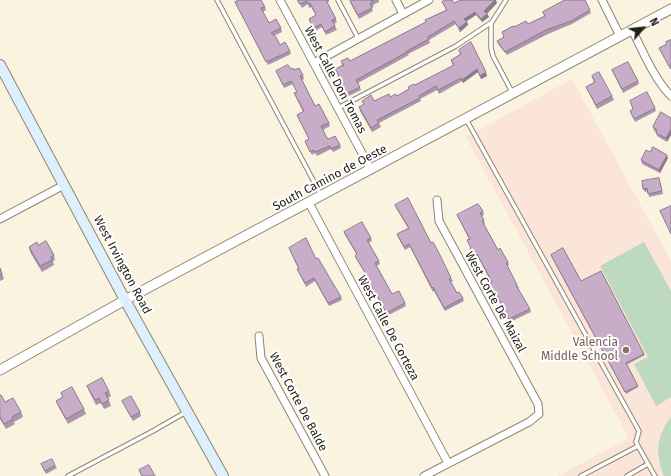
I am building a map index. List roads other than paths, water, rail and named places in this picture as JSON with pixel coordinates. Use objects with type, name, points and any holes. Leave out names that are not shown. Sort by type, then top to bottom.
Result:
[{"type":"main road","name":"West Irvington Road","points":[[0,65],[126,300],[223,476]]},
{"type":"street","name":"West Calle Don Tomas","points":[[280,0],[371,170]]},
{"type":"street","points":[[396,0],[403,14]]},
{"type":"street","points":[[314,63],[429,0]]},
{"type":"street","points":[[602,0],[620,36]]},
{"type":"street","name":"South Camino de Oeste","points":[[0,370],[126,300],[671,9]]},
{"type":"street","points":[[632,30],[657,77],[671,96]]},
{"type":"street","points":[[0,219],[64,185]]},
{"type":"street","name":"West Corte De Maizal","points":[[436,200],[438,221],[538,404],[539,414],[529,422],[448,463]]},
{"type":"street","name":"West Calle De Corteza","points":[[309,203],[448,463]]},
{"type":"street","name":"West Corte De Balde","points":[[259,336],[261,358],[325,476]]},
{"type":"street","points":[[424,476],[448,463]]},
{"type":"lane","points":[[217,0],[322,196]]},
{"type":"lane","points":[[338,0],[358,38]]},
{"type":"lane","points":[[338,108],[456,46],[491,22],[506,0]]},
{"type":"lane","points":[[491,22],[490,48],[513,94]]},
{"type":"lane","points":[[466,119],[639,431],[636,442],[655,476]]},
{"type":"lane","points":[[68,476],[187,412]]},
{"type":"lane","points":[[581,476],[638,446]]},
{"type":"lane","points":[[627,476],[648,464]]},
{"type":"place","name":"Valencia Middle School","points":[[626,350]]}]
